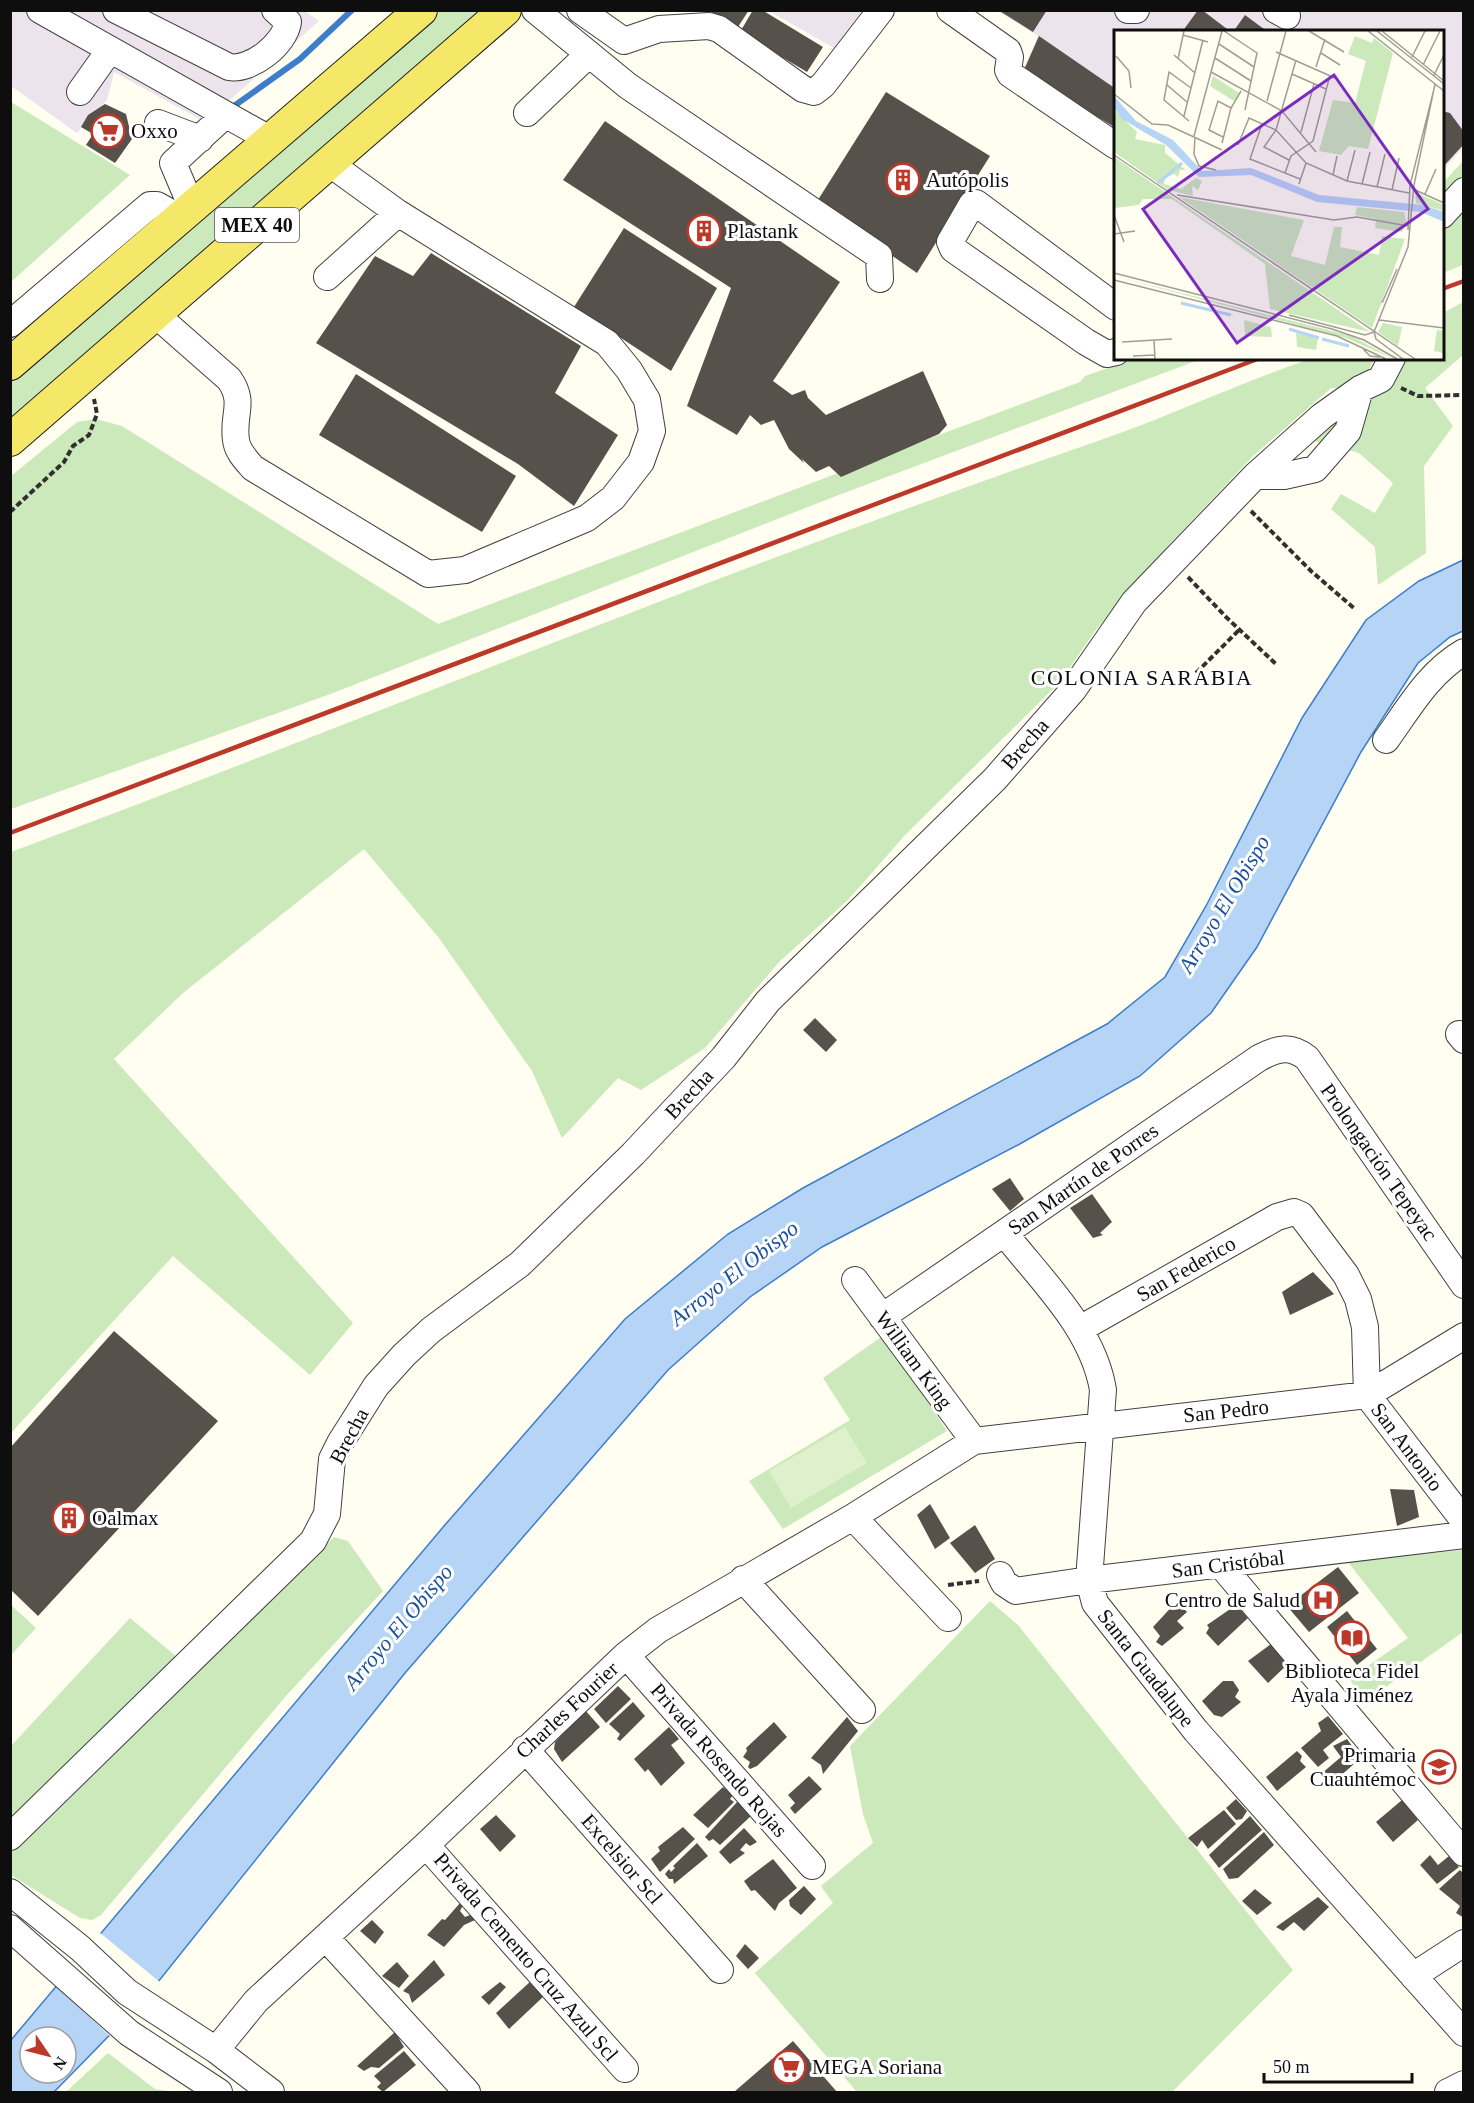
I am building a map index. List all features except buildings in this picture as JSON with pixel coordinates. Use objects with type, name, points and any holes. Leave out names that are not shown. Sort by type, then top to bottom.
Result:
[{"type":"main road","name":"MEX 40","points":[[10,364],[422,10]]},
{"type":"main road","name":"MEX 40","points":[[10,440],[505,10]]},
{"type":"street","points":[[40,10],[224,116],[271,140]]},
{"type":"street","points":[[116,10],[229,68],[237,69],[249,65],[287,32],[288,22],[275,10]]},
{"type":"street","points":[[535,10],[628,86],[879,256],[880,279]]},
{"type":"street","points":[[580,10],[624,41],[659,29],[709,26],[719,29],[803,89],[814,92],[823,85],[881,10]]},
{"type":"street","points":[[950,10],[1008,51],[1010,74],[1114,145]]},
{"type":"street","points":[[1128,10],[1136,10]]},
{"type":"street","points":[[80,92],[109,51]]},
{"type":"street","points":[[528,113],[589,54]]},
{"type":"street","points":[[10,324],[150,205],[186,213],[173,163],[224,116]]},
{"type":"street","points":[[158,123],[200,139]]},
{"type":"street","points":[[155,314],[229,379],[235,387],[239,405],[236,440],[242,454],[253,468],[428,574],[465,570],[587,518],[613,498],[641,462],[652,431],[647,400],[629,370],[607,344],[398,213],[328,163]]},
{"type":"street","points":[[1444,214],[1464,191]]},
{"type":"street","points":[[1114,306],[976,203],[972,204],[950,242],[953,249],[1086,342],[1107,354],[1114,352]]},
{"type":"street","points":[[327,278],[398,213]]},
{"type":"street","points":[[1255,476],[1284,476],[1315,469],[1348,431],[1378,375]]},
{"type":"street","name":"Brecha","points":[[10,1837],[313,1541],[327,1514],[332,1459],[376,1386],[404,1355],[431,1330],[520,1264],[633,1154],[724,1057],[768,1001],[1023,749],[1073,690],[1134,602],[1234,497],[1322,416],[1378,375]]},
{"type":"street","points":[[1386,740],[1427,682],[1448,661],[1464,652]]},
{"type":"street","name":"San Martín de Porres","points":[[882,1317],[1259,1058],[1287,1048]]},
{"type":"street","name":"Prolongación Tepeyac","points":[[1287,1048],[1296,1050],[1307,1058],[1464,1285]]},
{"type":"street","name":"San Federico","points":[[1080,1329],[1277,1217],[1294,1212]]},
{"type":"street","name":"San Antonio","points":[[1294,1212],[1306,1221],[1346,1275],[1358,1299],[1365,1327],[1367,1395],[1464,1521]]},
{"type":"street","name":"Santa Guadalupe","points":[[1005,1234],[1080,1329],[1100,1373],[1103,1390],[1089,1580],[1095,1603],[1196,1731],[1464,2033]]},
{"type":"street","name":"William King","points":[[855,1280],[974,1441]]},
{"type":"street","name":"San Pedro","points":[[974,1441],[1367,1395],[1464,1336]]},
{"type":"street","name":"Charles Fourier","points":[[216,2050],[256,2001],[426,1845],[626,1655],[658,1630],[853,1517],[974,1441]]},
{"type":"street","points":[[853,1517],[948,1618]]},
{"type":"street","name":"San Cristóbal","points":[[1000,1575],[1004,1583],[1016,1591],[1089,1580],[1464,1535]]},
{"type":"street","points":[[1221,1565],[1464,1853]]},
{"type":"street","points":[[743,1579],[862,1710]]},
{"type":"street","name":"Privada Rosendo Rojas","points":[[626,1655],[812,1866]]},
{"type":"street","name":"Excelsior Scl","points":[[525,1749],[720,1970]]},
{"type":"street","name":"Privada Cemento Cruz Azul Scl","points":[[426,1845],[625,2069]]},
{"type":"street","points":[[14,1895],[80,1948],[127,1992],[216,2050],[271,2092]]},
{"type":"street","points":[[10,1928],[105,2014],[173,2063],[219,2092]]},
{"type":"street","points":[[326,1938],[467,2092]]},
{"type":"street","points":[[1413,1976],[1464,1943]]},
{"type":"street","points":[[1448,2092],[1464,2084]]},
{"type":"path","points":[[10,512],[64,462],[73,446],[89,435],[98,414],[88,372]]},
{"type":"path","points":[[1378,375],[1418,396],[1464,395]]},
{"type":"path","points":[[1234,497],[1266,523],[1311,571],[1355,609]]},
{"type":"path","points":[[1173,561],[1239,630],[1277,665]]},
{"type":"path","points":[[1196,673],[1239,630]]},
{"type":"path","points":[[915,1583],[952,1585],[1000,1575]]},
{"type":"shaded area","points":[[303,10],[319,21],[205,122],[114,72],[107,100],[77,133],[11,86],[11,11]]},
{"type":"shaded area","points":[[769,11],[862,11],[834,48]]},
{"type":"shaded area","points":[[998,11],[1463,11],[1463,148],[1444,169],[1444,30],[1114,30],[1114,127],[1023,72],[1038,36]]},
{"type":"green space","points":[[439,11],[480,11],[11,417],[10,379]]},
{"type":"green space","points":[[11,102],[130,175],[10,282]]},
{"type":"green space","points":[[1463,161],[1463,265],[1444,273],[1444,182]]},
{"type":"green space","points":[[1463,302],[1463,355],[1425,388],[1453,426],[1424,466],[1426,553],[1378,585],[1375,547],[1331,509],[1341,494],[1375,513],[1393,483],[1359,453],[1310,440],[1397,360],[1444,360],[1444,312]]},
{"type":"green space","points":[[1131,360],[1198,360],[836,496],[333,693],[11,809],[11,476],[77,422],[96,419],[122,426],[438,624],[1080,382],[1085,376]]},
{"type":"green space","points":[[1307,360],[1374,360],[1360,389],[1331,388],[1252,457],[1170,544],[1095,631],[1060,682],[906,834],[848,900],[780,961],[705,1048],[641,1090],[618,1078],[562,1138],[532,1071],[439,938],[364,849],[183,993],[114,1059],[353,1323],[310,1375],[173,1256],[11,1433],[11,852],[687,591],[958,490],[1122,432]]},
{"type":"green space","points":[[884,1335],[947,1431],[783,1529],[749,1481],[850,1420],[823,1378]]},
{"type":"green space","points":[[845,1427],[867,1463],[791,1508],[769,1471]]},
{"type":"green space","points":[[334,1537],[348,1541],[383,1591],[285,1697],[101,1915],[92,1920],[80,1918],[11,1875],[10,1747],[130,1618],[195,1672]]},
{"type":"green space","points":[[1463,1550],[1463,1632],[1366,1701],[1349,1679],[1408,1638],[1347,1561]]},
{"type":"green space","points":[[990,1601],[1018,1625],[1293,1970],[1172,2092],[857,2092],[755,1973],[833,1903],[821,1886],[873,1843],[863,1814],[850,1746]]},
{"type":"green space","points":[[10,1604],[36,1628],[11,1655],[10,1655]]},
{"type":"green space","points":[[108,2053],[155,2089],[174,2092],[66,2092],[74,2085],[78,2085],[78,2081]]},
{"type":"water","name":"Arroyo El Obispo","points":[[1463,560],[1463,631],[1450,637],[1418,663],[1361,752],[1257,947],[1211,1013],[1140,1076],[1018,1145],[822,1247],[750,1297],[668,1370],[405,1673],[142,2002],[78,2067],[78,2025],[24,2025],[444,1526],[625,1319],[728,1234],[803,1188],[1107,1024],[1165,977],[1206,906],[1302,718],[1366,620],[1419,581]]},
{"type":"water","points":[[18,2032],[18,2085],[61,2085],[54,2092],[11,2092],[11,2040]]},
{"type":"pier","points":[[99,1932],[161,1983],[112,2038],[55,1985]]},
{"type":"waterway","points":[[234,106],[300,59],[352,10]]},
{"type":"railway","points":[[1444,288],[1464,281]]},
{"type":"railway","points":[[10,833],[1255,360]]},
{"type":"place","name":"Oxxo","points":[[108,131]]},
{"type":"place","name":"Autópolis","points":[[903,180]]},
{"type":"place","name":"Plastank","points":[[704,231]]},
{"type":"place","name":"Oalmax","points":[[69,1518]]},
{"type":"place","name":"Centro de Salud","points":[[1323,1600]]},
{"type":"place","name":"Biblioteca Fidel Ayala Jiménez","points":[[1352,1638]]},
{"type":"place","name":"Primaria Cuauhtémoc","points":[[1439,1767]]},
{"type":"place","name":"MEGA Soriana","points":[[789,2067]]},
{"type":"district","name":"COLONIA SARABIA","points":[[1142,677]]}]
